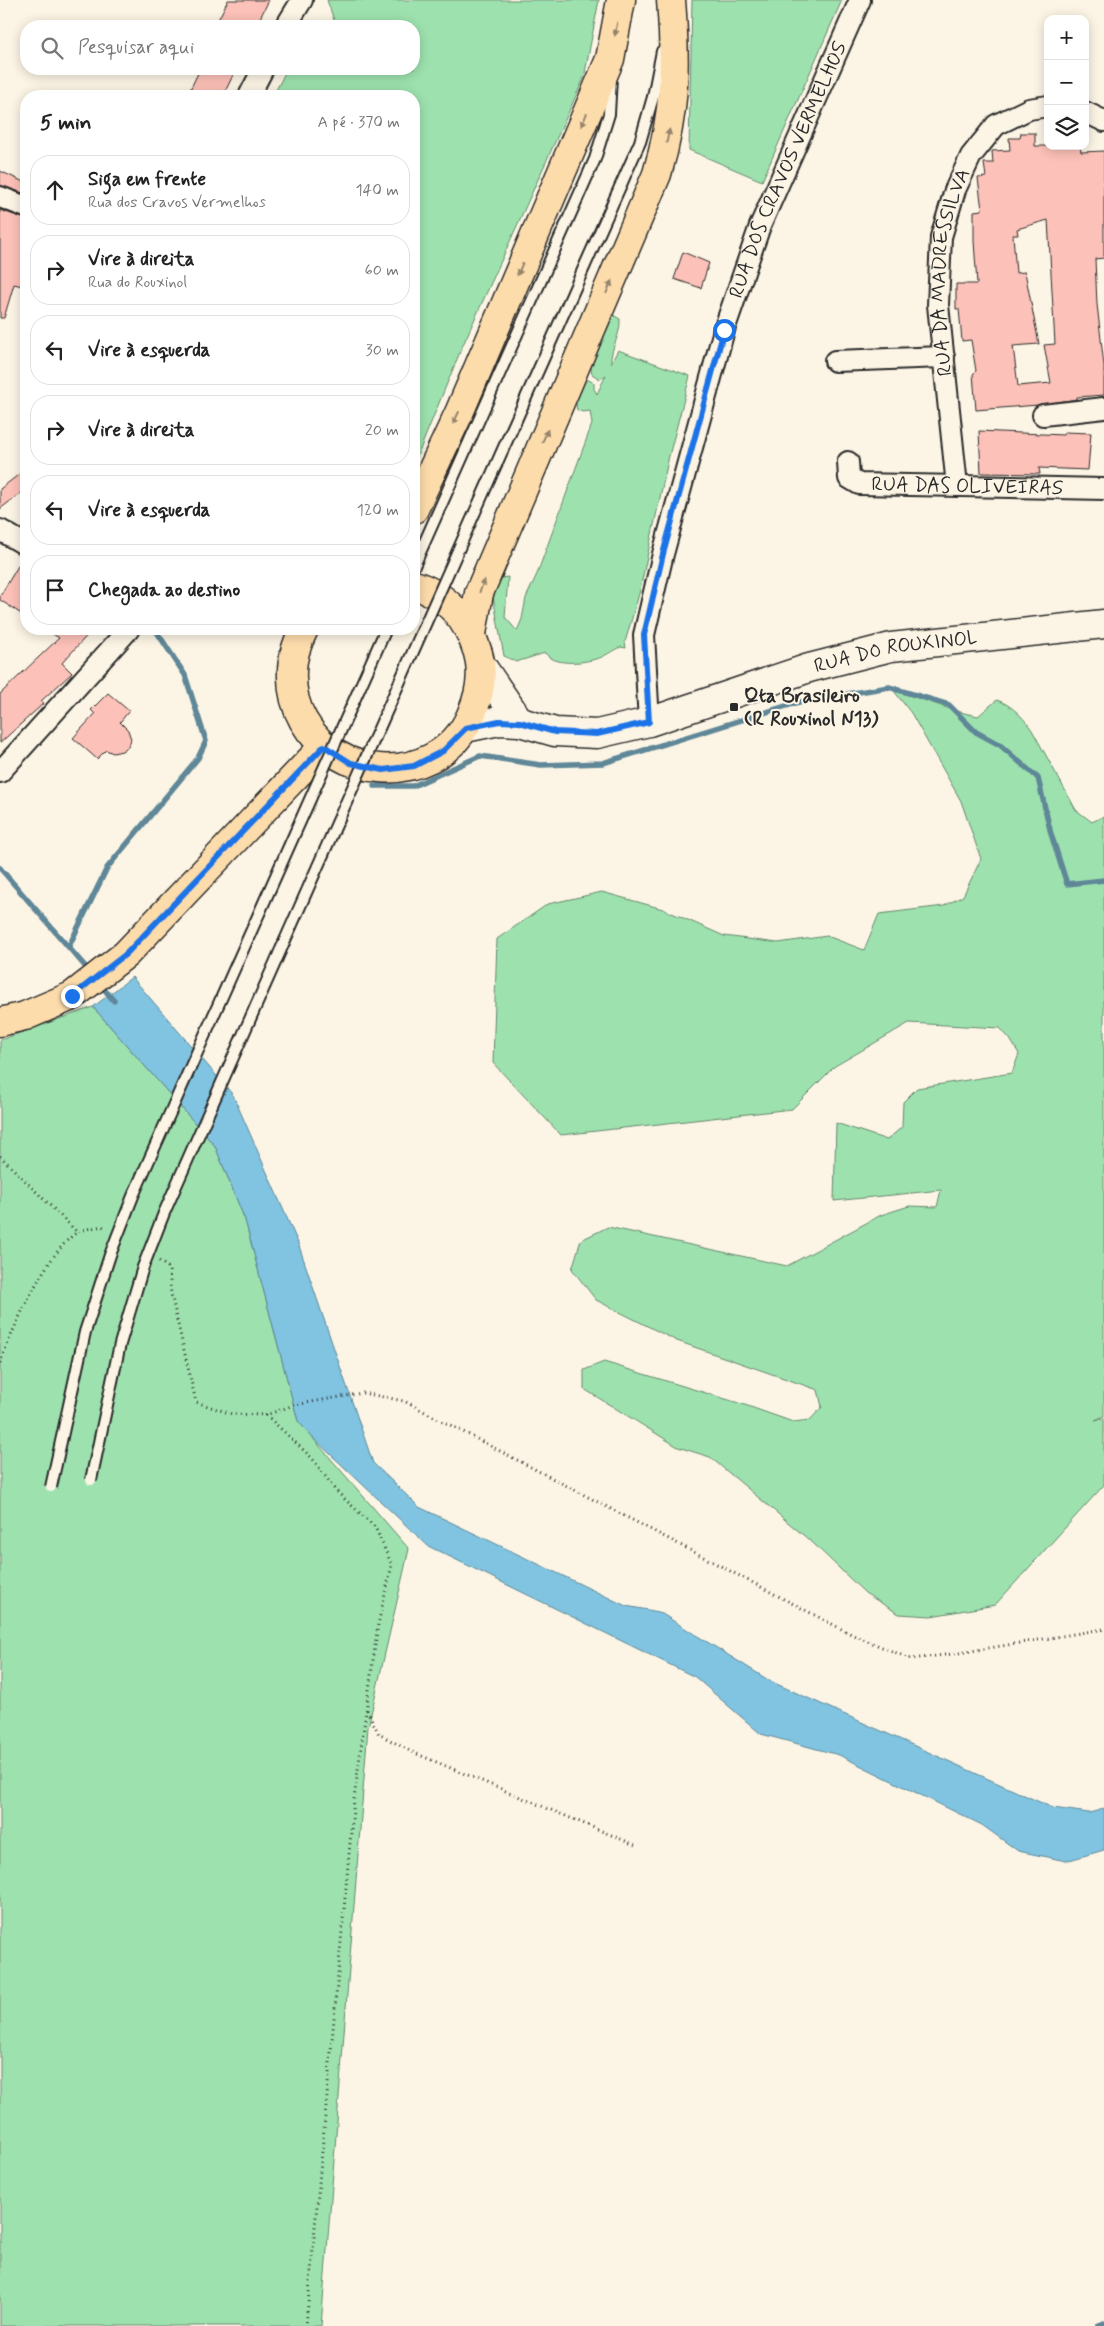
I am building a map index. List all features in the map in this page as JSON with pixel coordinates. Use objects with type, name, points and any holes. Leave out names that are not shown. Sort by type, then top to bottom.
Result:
[{"type":"main road","points":[[420,496],[459,413],[610,59],[621,0]]},
{"type":"main road","points":[[472,634],[479,593],[657,174],[668,138],[673,102],[675,56],[671,0]]},
{"type":"main road","points":[[420,587],[429,590],[454,608],[472,634],[481,665],[520,722]]},
{"type":"main road","name":"RUA DO ROUXINOL","points":[[466,728],[499,721],[520,722],[555,732],[597,734],[649,722],[809,668],[891,647],[1104,624]]},
{"type":"main road","points":[[295,635],[292,673],[295,700],[306,725],[324,746],[351,763],[383,770],[414,766],[443,751],[466,728],[479,698],[481,665]]},
{"type":"main road","points":[[0,1022],[29,1014],[76,994],[126,954],[324,746]]},
{"type":"street","points":[[290,20],[302,0]]},
{"type":"street","name":"RUA DOS CRAVOS VERMELHOS","points":[[649,722],[644,635],[663,554],[724,330],[760,226],[860,0]]},
{"type":"street","points":[[252,90],[260,75]]},
{"type":"street","name":"RUA DA MADRESSILVA","points":[[957,486],[938,304],[941,237],[955,190],[972,156],[996,125],[1029,109],[1044,107]]},
{"type":"street","points":[[1089,114],[1104,121]]},
{"type":"street","points":[[0,197],[20,205]]},
{"type":"street","points":[[835,361],[944,357]]},
{"type":"street","points":[[1042,415],[1104,408]]},
{"type":"street","name":"RUA DAS OLIVEIRAS","points":[[848,462],[849,478],[859,484],[1104,489]]},
{"type":"street","points":[[0,530],[20,542]]},
{"type":"street","points":[[0,772],[124,635]]},
{"type":"lane","points":[[91,1480],[120,1344],[143,1267],[161,1222],[640,142],[653,97],[671,0]]},
{"type":"lane","points":[[420,552],[604,137],[611,93],[610,59]]},
{"type":"lane","points":[[50,1487],[85,1332],[110,1255],[133,1196],[383,635]]},
{"type":"path","points":[[0,1156],[77,1232]]},
{"type":"path","points":[[0,1363],[26,1302],[61,1248],[77,1232],[102,1226]]},
{"type":"path","points":[[169,1268],[171,1294],[196,1402],[232,1414],[266,1415],[294,1405],[364,1393],[404,1400],[853,1635],[911,1658],[952,1654],[1104,1629]]},
{"type":"path","points":[[266,1415],[312,1458],[336,1491],[374,1527],[392,1565],[378,1624],[354,1809],[306,2326]]},
{"type":"path","points":[[367,1709],[379,1734],[410,1751],[635,1845]]},
{"type":"green space","points":[[327,0],[599,0],[584,78],[462,347],[420,449],[420,90],[276,90],[284,75],[420,75],[420,20],[334,20]]},
{"type":"green space","points":[[692,0],[842,0],[762,181],[689,150]]},
{"type":"green space","points":[[613,315],[620,319],[620,325],[612,352],[611,363],[618,350],[690,376],[669,456],[639,594],[625,642],[626,648],[621,647],[599,658],[583,662],[562,662],[549,657],[545,653],[516,662],[504,656],[493,597],[501,578],[508,577],[505,617],[517,631],[522,619],[526,598],[537,574],[592,424],[590,411],[583,412],[577,410],[576,404],[572,403],[585,378],[594,383],[594,389],[597,394],[606,375],[600,379],[592,374],[590,364]]},
{"type":"green space","points":[[894,691],[978,716],[997,700],[1008,705],[1021,716],[1032,730],[1076,810],[1092,822],[1104,816],[1104,1416],[1095,1420],[1104,1418],[1104,1485],[995,1605],[931,1616],[899,1614],[865,1593],[814,1544],[710,1457],[678,1447],[584,1389],[584,1370],[604,1362],[742,1404],[793,1422],[810,1420],[822,1407],[818,1390],[677,1341],[596,1300],[572,1269],[581,1240],[608,1227],[787,1266],[881,1215],[909,1206],[937,1207],[941,1190],[834,1201],[836,1123],[887,1140],[902,1127],[903,1102],[917,1088],[1012,1073],[1019,1054],[1010,1039],[1000,1028],[909,1023],[835,1066],[792,1109],[561,1135],[493,1063],[497,939],[548,904],[602,892],[663,909],[724,936],[778,943],[827,936],[864,950],[879,914],[944,906],[963,896],[981,859],[961,801],[911,713]]},
{"type":"green space","points":[[93,1007],[215,1146],[245,1220],[298,1421],[409,1549],[368,1727],[321,2326],[0,2326],[0,1040]]},
{"type":"water","points":[[132,977],[233,1095],[298,1243],[373,1463],[419,1507],[626,1606],[659,1612],[770,1681],[1053,1808],[1089,1813],[1104,1809],[1104,1850],[1066,1861],[1018,1851],[982,1825],[839,1755],[761,1734],[695,1677],[428,1546],[311,1436],[298,1421],[245,1220],[215,1146],[93,1007]]},
{"type":"building","points":[[228,0],[269,0],[259,20],[218,20]]},
{"type":"building","points":[[197,75],[233,75],[226,90],[190,90]]},
{"type":"building","points":[[1021,133],[1035,133],[1035,146],[1044,146],[1044,150],[1104,151],[1104,258],[1095,259],[1097,304],[1104,366],[1104,395],[1077,397],[1077,399],[1038,405],[976,410],[973,374],[976,371],[971,340],[962,341],[959,309],[956,309],[956,284],[977,284],[974,211],[982,210],[978,178],[986,177],[984,163],[993,163],[992,151],[1010,150],[1009,138],[1020,138]],"holes":[[[1048,220],[1055,344],[1044,345],[1051,383],[1018,386],[1013,346],[1039,344],[1025,272],[1016,273],[1013,235],[1018,235],[1017,229]]]},
{"type":"building","points":[[0,171],[20,180],[20,192],[0,185]]},
{"type":"building","points":[[0,210],[20,217],[20,286],[14,284],[4,318],[0,318]]},
{"type":"building","points":[[683,252],[709,263],[701,288],[674,279]]},
{"type":"building","points":[[979,431],[1063,435],[1064,432],[1091,433],[1088,470],[1039,468],[1040,474],[981,473]]},
{"type":"building","points":[[20,474],[20,494],[0,509],[0,489]]},
{"type":"building","points":[[20,563],[20,613],[0,600],[0,596]]},
{"type":"building","points":[[54,635],[88,635],[62,663],[72,673],[41,701],[44,703],[0,743],[0,694],[59,638]]},
{"type":"building","points":[[108,693],[129,711],[120,722],[128,730],[131,739],[129,746],[122,751],[113,753],[106,750],[97,759],[73,738],[95,714],[91,710]]},
{"type":"waterway","points":[[69,946],[107,868],[198,758],[206,741],[185,675],[159,635]]},
{"type":"waterway","points":[[374,786],[413,786],[480,756],[541,765],[603,763],[799,702],[889,687],[949,705],[976,732],[1000,745],[1038,778],[1051,834],[1067,884],[1104,880]]},
{"type":"waterway","points":[[0,868],[90,972]]},
{"type":"waterway","points":[[99,983],[114,1001]]},
{"type":"waterway","points":[[1098,2326],[1104,2323]]},
{"type":"place","name":"Qta Brasileiro (R Rouxinol N13)","points":[[734,707]]},
{"type":"route","points":[[72,996],[126,954],[324,746],[351,763],[383,770],[414,766],[443,751],[466,728],[499,721],[520,722],[555,732],[597,734],[649,722],[644,635],[663,554],[724,330]]}]
